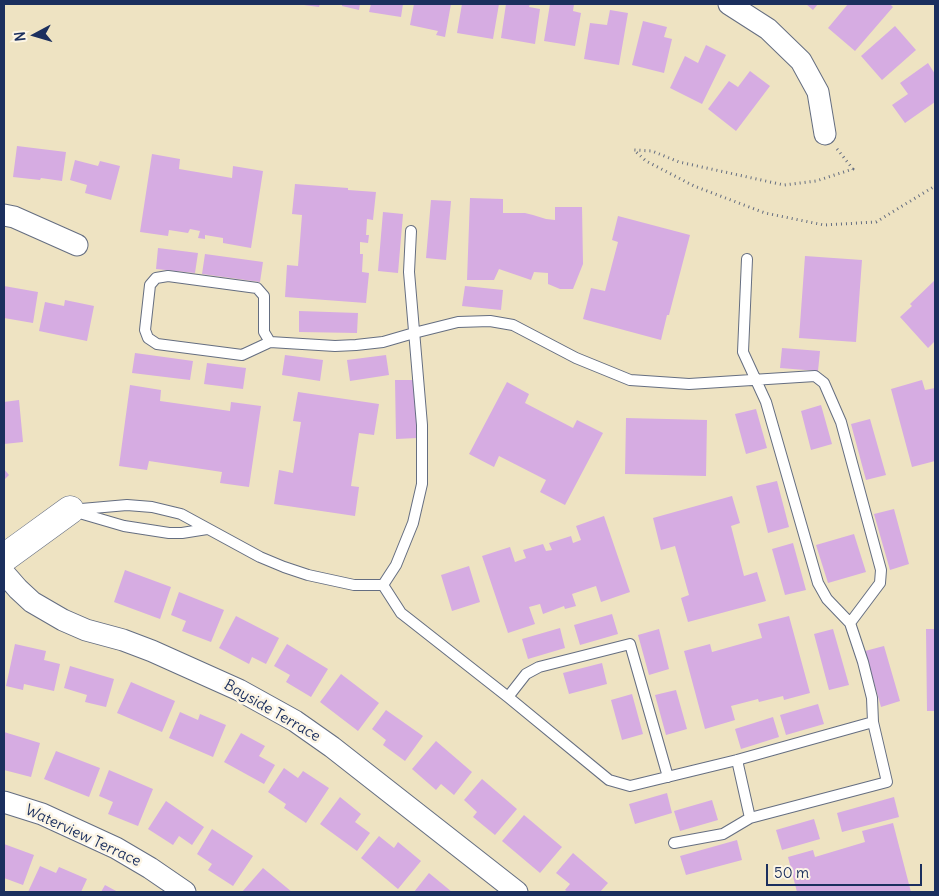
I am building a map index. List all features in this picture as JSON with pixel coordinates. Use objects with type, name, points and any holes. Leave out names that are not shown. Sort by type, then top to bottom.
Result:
[{"type":"street","points":[[728,4],[768,29],[801,60],[818,92],[825,134]]},
{"type":"street","points":[[4,215],[14,217],[77,245]]},
{"type":"street","points":[[4,558],[70,510]]},
{"type":"street","name":"Bayside Terrace","points":[[4,573],[32,602],[63,620],[86,630],[123,640],[152,651],[239,690],[295,721],[332,747],[517,892]]},
{"type":"street","name":"Waterview Terrace","points":[[4,802],[42,814],[116,848],[185,892]]},
{"type":"lane","points":[[383,585],[396,565],[413,523],[422,484],[422,425],[409,272],[411,231]]},
{"type":"lane","points":[[674,843],[723,834],[750,818],[888,782],[873,722],[872,698],[850,623],[827,599],[818,583],[766,402],[743,352],[747,259]]},
{"type":"lane","points":[[270,342],[264,332],[264,296],[257,288],[168,276],[156,278],[150,285],[145,330],[148,338],[157,344],[242,354],[270,342],[328,346],[384,342],[414,332],[458,322],[490,321],[513,325],[576,358],[630,380],[689,384],[815,376],[824,383],[841,422],[881,570],[880,583],[850,623]]},
{"type":"lane","points":[[70,510],[127,505],[180,514],[260,557],[284,567],[308,575],[354,585],[383,585]]},
{"type":"lane","points":[[70,510],[124,526],[169,533],[207,529]]},
{"type":"lane","points":[[383,585],[402,613],[410,620],[609,780],[630,786],[737,760],[873,722]]},
{"type":"lane","points":[[508,697],[526,674],[539,667],[630,644],[668,777]]},
{"type":"lane","points":[[737,760],[750,818]]},
{"type":"path","points":[[825,134],[853,168],[816,181],[784,185],[679,162],[652,151],[634,150],[646,161],[694,186],[765,213],[824,225],[876,222],[935,186]]},
{"type":"building","points":[[304,4],[320,4],[319,7]]},
{"type":"building","points":[[342,4],[360,4],[359,10],[342,6]]},
{"type":"building","points":[[371,4],[403,4],[401,17],[369,12]]},
{"type":"building","points":[[414,4],[451,4],[445,37],[436,35],[438,31],[410,25]]},
{"type":"building","points":[[462,4],[499,4],[493,39],[457,33]]},
{"type":"building","points":[[506,4],[530,4],[529,7],[540,9],[535,44],[501,38]]},
{"type":"building","points":[[550,4],[574,4],[573,11],[581,13],[575,46],[544,41]]},
{"type":"building","points":[[806,4],[818,4],[813,10]]},
{"type":"building","points":[[848,4],[890,4],[893,7],[855,51],[828,28]]},
{"type":"building","points":[[610,10],[628,13],[619,65],[584,59],[590,23],[607,25]]},
{"type":"building","points":[[643,21],[667,27],[664,37],[672,39],[664,73],[632,65]]},
{"type":"building","points":[[895,26],[916,50],[882,80],[861,56]]},
{"type":"building","points":[[706,45],[726,55],[702,104],[670,88],[685,56],[698,63]]},
{"type":"building","points":[[928,63],[935,74],[935,102],[905,123],[892,105],[908,94],[900,83]]},
{"type":"building","points":[[750,71],[770,86],[736,131],[708,109],[729,81],[738,87]]},
{"type":"building","points":[[17,146],[66,152],[62,181],[13,177]]},
{"type":"building","points":[[152,154],[180,159],[179,169],[232,178],[233,166],[263,171],[251,248],[223,243],[223,238],[205,235],[205,239],[198,238],[200,231],[190,229],[188,233],[169,230],[168,236],[140,232]]},
{"type":"building","points":[[75,160],[98,166],[100,161],[120,166],[111,200],[85,193],[87,185],[70,180]]},
{"type":"building","points":[[295,184],[376,192],[373,220],[367,219],[366,235],[369,235],[368,243],[360,242],[360,254],[363,254],[362,272],[369,273],[366,303],[285,297],[287,265],[298,266],[302,215],[292,214]]},
{"type":"building","points":[[470,198],[503,199],[503,213],[525,213],[555,220],[555,207],[582,207],[583,264],[573,289],[560,289],[548,284],[548,273],[534,272],[531,280],[499,269],[494,280],[467,280]]},
{"type":"building","points":[[431,200],[451,201],[446,260],[426,258]]},
{"type":"building","points":[[383,212],[403,214],[398,273],[378,271]]},
{"type":"building","points":[[618,216],[690,235],[661,340],[583,319],[591,288],[605,291],[618,242],[612,240]]},
{"type":"building","points":[[158,248],[198,253],[195,273],[156,269]]},
{"type":"building","points":[[205,254],[263,262],[260,282],[202,274]]},
{"type":"building","points":[[805,256],[862,260],[856,342],[799,338]]},
{"type":"building","points":[[935,280],[935,341],[928,348],[900,317],[912,306],[910,304]]},
{"type":"building","points":[[4,286],[38,292],[33,323],[4,318]]},
{"type":"building","points":[[465,286],[503,290],[501,310],[462,306]]},
{"type":"building","points":[[65,300],[94,306],[87,341],[39,331],[45,302],[64,306]]},
{"type":"building","points":[[299,311],[358,313],[357,333],[299,332]]},
{"type":"building","points":[[782,348],[820,351],[818,371],[780,368]]},
{"type":"building","points":[[135,353],[193,361],[190,380],[132,373]]},
{"type":"building","points":[[285,355],[323,360],[320,381],[282,375]]},
{"type":"building","points":[[386,355],[389,375],[350,381],[347,360]]},
{"type":"building","points":[[207,363],[246,368],[243,389],[204,384]]},
{"type":"building","points":[[395,380],[415,380],[417,438],[396,439]]},
{"type":"building","points":[[922,380],[925,390],[935,388],[935,461],[912,467],[891,389]]},
{"type":"building","points":[[507,382],[529,394],[525,403],[573,428],[577,420],[603,433],[565,505],[540,492],[546,480],[499,456],[494,467],[469,454]]},
{"type":"building","points":[[130,385],[161,390],[160,401],[230,411],[231,402],[261,406],[249,487],[220,483],[222,472],[149,461],[147,470],[119,466]]},
{"type":"building","points":[[298,392],[379,404],[374,435],[359,433],[351,486],[359,487],[355,516],[274,504],[279,470],[293,473],[301,422],[293,421]]},
{"type":"building","points":[[19,400],[23,442],[4,444],[4,402]]},
{"type":"building","points":[[821,405],[832,444],[811,450],[801,411]]},
{"type":"building","points":[[756,409],[767,448],[746,454],[735,414]]},
{"type":"building","points":[[626,418],[707,420],[706,476],[625,474]]},
{"type":"building","points":[[870,419],[886,475],[866,480],[851,424]]},
{"type":"building","points":[[4,469],[9,475],[4,480]]},
{"type":"building","points":[[777,481],[789,527],[768,533],[756,486]]},
{"type":"building","points":[[732,496],[740,523],[731,526],[744,576],[757,572],[766,601],[688,622],[681,598],[689,595],[675,546],[661,550],[653,518]]},
{"type":"building","points":[[894,509],[909,564],[890,570],[874,514]]},
{"type":"building","points":[[604,516],[630,592],[601,602],[596,586],[572,594],[576,606],[565,609],[564,606],[543,614],[540,604],[529,607],[535,624],[508,633],[482,556],[510,547],[515,562],[526,558],[523,550],[543,544],[546,551],[552,550],[549,543],[571,536],[573,543],[581,540],[576,526]]},
{"type":"building","points":[[854,534],[866,572],[828,583],[816,545]]},
{"type":"building","points":[[793,543],[806,590],[785,595],[772,549]]},
{"type":"building","points":[[469,566],[480,602],[452,611],[441,575]]},
{"type":"building","points":[[125,570],[171,587],[160,619],[114,602]]},
{"type":"building","points":[[179,592],[224,610],[211,642],[182,631],[186,621],[171,615]]},
{"type":"building","points":[[612,614],[618,634],[580,645],[574,625]]},
{"type":"building","points":[[236,616],[279,638],[266,664],[252,657],[249,664],[219,648]]},
{"type":"building","points":[[789,616],[810,693],[784,700],[783,696],[759,702],[758,699],[731,706],[735,720],[705,729],[684,651],[710,644],[712,652],[762,638],[758,624]]},
{"type":"building","points":[[560,628],[565,648],[528,659],[522,639]]},
{"type":"building","points":[[659,629],[669,669],[649,675],[638,635]]},
{"type":"building","points":[[833,629],[849,685],[829,690],[814,634]]},
{"type":"building","points":[[926,629],[935,629],[935,711],[927,711]]},
{"type":"building","points":[[15,644],[46,651],[44,660],[60,664],[54,691],[24,684],[23,690],[6,686]]},
{"type":"building","points":[[287,644],[328,669],[311,697],[286,682],[290,675],[274,666]]},
{"type":"building","points":[[884,646],[900,701],[881,707],[865,651]]},
{"type":"building","points":[[602,663],[607,684],[569,694],[563,673]]},
{"type":"building","points":[[70,666],[114,679],[106,707],[85,702],[87,695],[64,688]]},
{"type":"building","points":[[341,674],[379,703],[358,731],[320,702]]},
{"type":"building","points":[[131,682],[175,701],[162,732],[117,713]]},
{"type":"building","points":[[676,690],[687,729],[666,735],[655,695]]},
{"type":"building","points":[[632,694],[643,734],[622,740],[611,700]]},
{"type":"building","points":[[818,704],[824,724],[786,735],[780,715]]},
{"type":"building","points":[[386,710],[423,736],[405,761],[383,745],[386,740],[372,729]]},
{"type":"building","points":[[180,712],[198,720],[200,714],[226,725],[213,757],[169,738]]},
{"type":"building","points":[[773,717],[779,737],[741,749],[735,729]]},
{"type":"building","points":[[4,732],[40,743],[31,777],[4,770]]},
{"type":"building","points":[[241,733],[265,746],[259,756],[275,765],[264,784],[224,762]]},
{"type":"building","points":[[436,741],[472,772],[454,795],[441,784],[436,790],[412,769]]},
{"type":"building","points":[[56,751],[100,768],[89,797],[44,779]]},
{"type":"building","points":[[284,768],[298,778],[303,771],[329,788],[306,823],[284,808],[286,804],[268,792]]},
{"type":"building","points":[[109,770],[153,789],[138,826],[108,814],[113,802],[99,796]]},
{"type":"building","points":[[482,779],[517,809],[495,835],[473,817],[477,812],[464,800]]},
{"type":"building","points":[[667,793],[672,813],[635,824],[629,804]]},
{"type":"building","points":[[340,797],[361,814],[355,822],[370,833],[357,851],[320,824]]},
{"type":"building","points":[[894,797],[899,817],[842,832],[837,813]]},
{"type":"building","points":[[712,800],[718,820],[680,831],[674,811]]},
{"type":"building","points":[[166,801],[204,827],[192,845],[179,836],[173,845],[148,829]]},
{"type":"building","points":[[524,815],[562,847],[540,873],[502,841]]},
{"type":"building","points":[[814,819],[820,839],[782,850],[776,830]]},
{"type":"building","points":[[893,823],[911,892],[797,892],[788,857],[813,850],[815,857],[865,842],[862,831]]},
{"type":"building","points":[[212,829],[253,856],[233,886],[208,870],[212,864],[197,854]]},
{"type":"building","points":[[379,836],[394,848],[398,842],[421,861],[398,889],[361,858]]},
{"type":"building","points":[[737,840],[742,860],[686,875],[680,856]]},
{"type":"building","points":[[4,844],[34,855],[23,885],[4,878]]},
{"type":"building","points":[[573,853],[608,883],[600,892],[568,892],[565,890],[570,884],[556,873]]},
{"type":"building","points":[[40,866],[56,873],[59,867],[87,879],[81,892],[28,892]]},
{"type":"building","points":[[263,868],[292,892],[242,892]]},
{"type":"building","points":[[429,873],[452,892],[414,892]]},
{"type":"building","points":[[105,885],[118,892],[101,892]]}]
